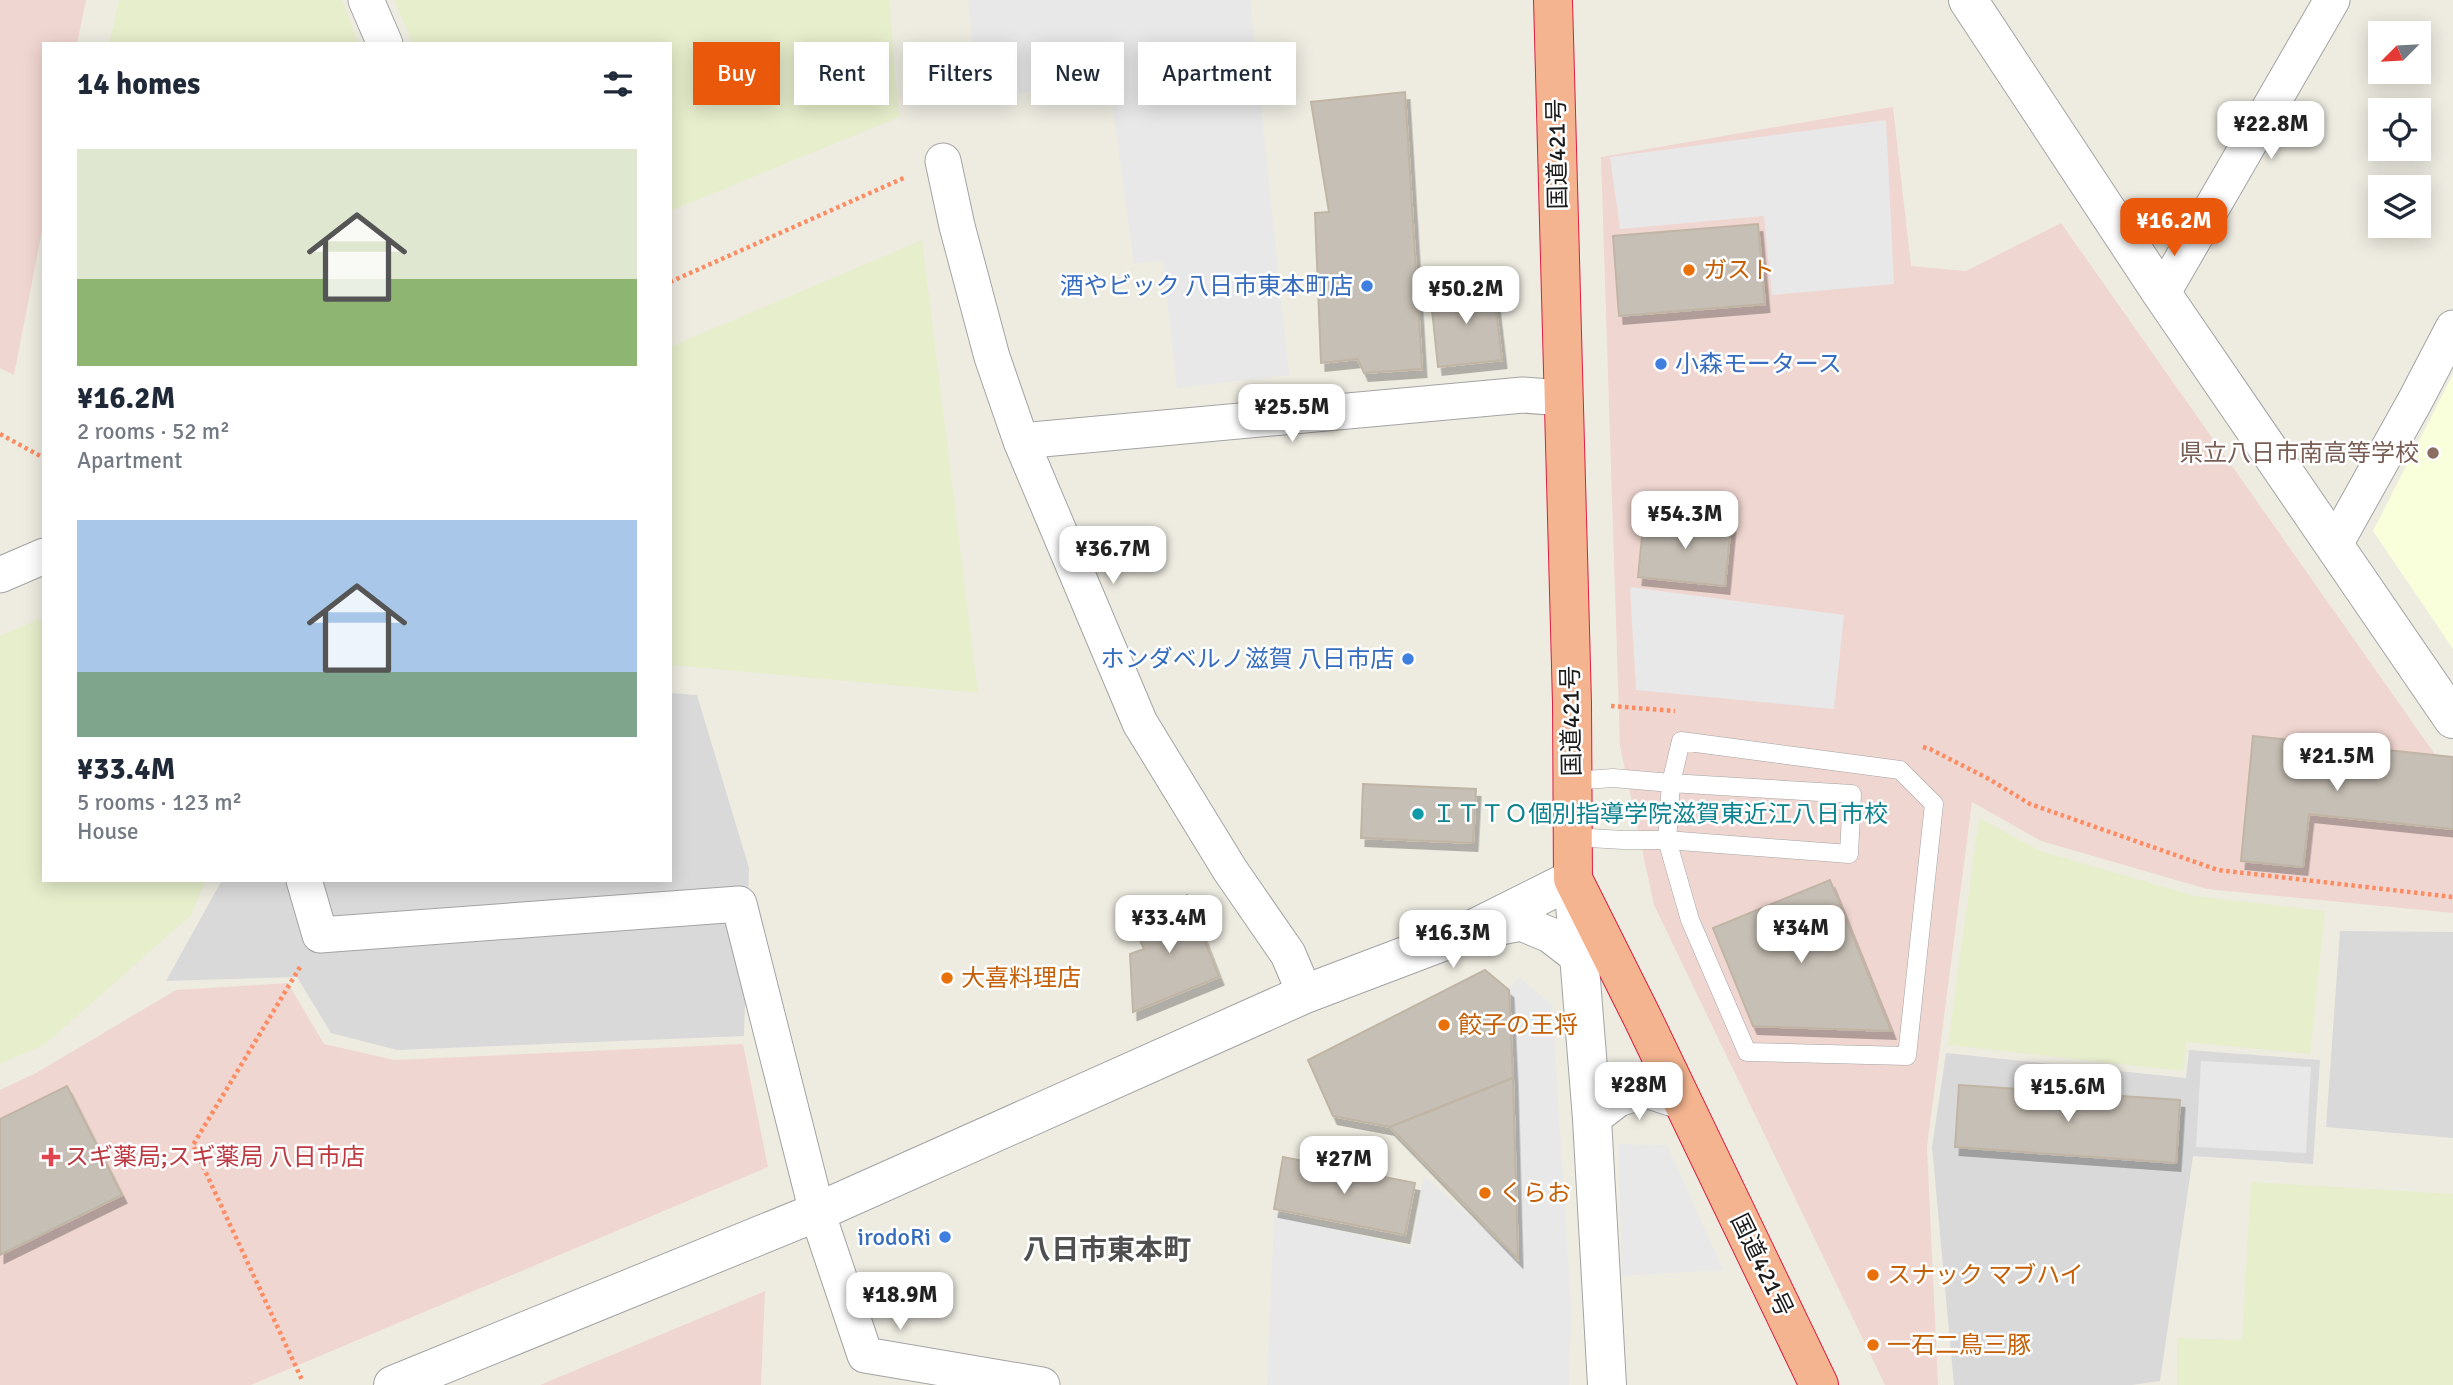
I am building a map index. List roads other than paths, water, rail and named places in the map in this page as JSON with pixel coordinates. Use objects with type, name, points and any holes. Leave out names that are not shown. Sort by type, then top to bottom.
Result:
[{"type":"highway","name":"国道421号","points":[[1553,0],[1572,703],[1573,879],[1819,1385]]},
{"type":"street","points":[[366,0],[384,42]]},
{"type":"street","points":[[1968,0],[2162,294],[2453,719]]},
{"type":"street","points":[[2162,294],[2332,0]]},
{"type":"street","points":[[943,161],[957,226],[992,357],[1021,441],[1140,723],[1230,870],[1288,954],[1305,995]]},
{"type":"street","points":[[2334,546],[2453,328]]},
{"type":"street","points":[[1021,441],[1523,395],[1563,398]]},
{"type":"street","points":[[0,575],[42,557]]},
{"type":"street","points":[[393,1385],[817,1212],[1305,995],[1463,934],[1573,879],[1592,1119],[1607,1385]]},
{"type":"street","points":[[305,882],[320,935],[739,904],[817,1212],[865,1354],[1042,1385]]},
{"type":"street","points":[[1463,934],[1521,923],[1550,935],[1581,959]]},
{"type":"street","points":[[1592,1119],[1618,1099],[1646,1090],[1683,1102]]},
{"type":"lane","points":[[1681,741],[1900,769],[1934,804],[1907,1056],[1748,1052],[1690,920],[1667,840],[1671,783],[1681,741]]},
{"type":"lane","points":[[1572,781],[1613,778],[1852,794],[1849,855],[1667,840],[1572,837]]},
{"type":"place","name":"ガスト","points":[[1689,270]]},
{"type":"place","name":"酒やビック 八日市東本町店","points":[[1367,286]]},
{"type":"place","name":"小森モータース","points":[[1661,364]]},
{"type":"place","name":"県立八日市南高等学校","points":[[2433,453]]},
{"type":"place","name":"ホンダベルノ滋賀 八日市店","points":[[1408,659]]},
{"type":"place","name":"ＩＴＴＯ個別指導学院滋賀東近江八日市校","points":[[1418,814]]},
{"type":"place","name":"大喜料理店","points":[[947,978]]},
{"type":"place","name":"餃子の王将","points":[[1444,1025]]},
{"type":"place","name":"スギ薬局;スギ薬局 八日市店","points":[[51,1157]]},
{"type":"place","name":"くらお","points":[[1485,1193]]},
{"type":"place","name":"irodoRi","points":[[945,1237]]},
{"type":"place","name":"スナック マブハイ","points":[[1873,1275]]},
{"type":"place","name":"一石二鳥三豚","points":[[1873,1345]]},
{"type":"district","name":"八日市東本町","points":[[1107,1249]]}]
